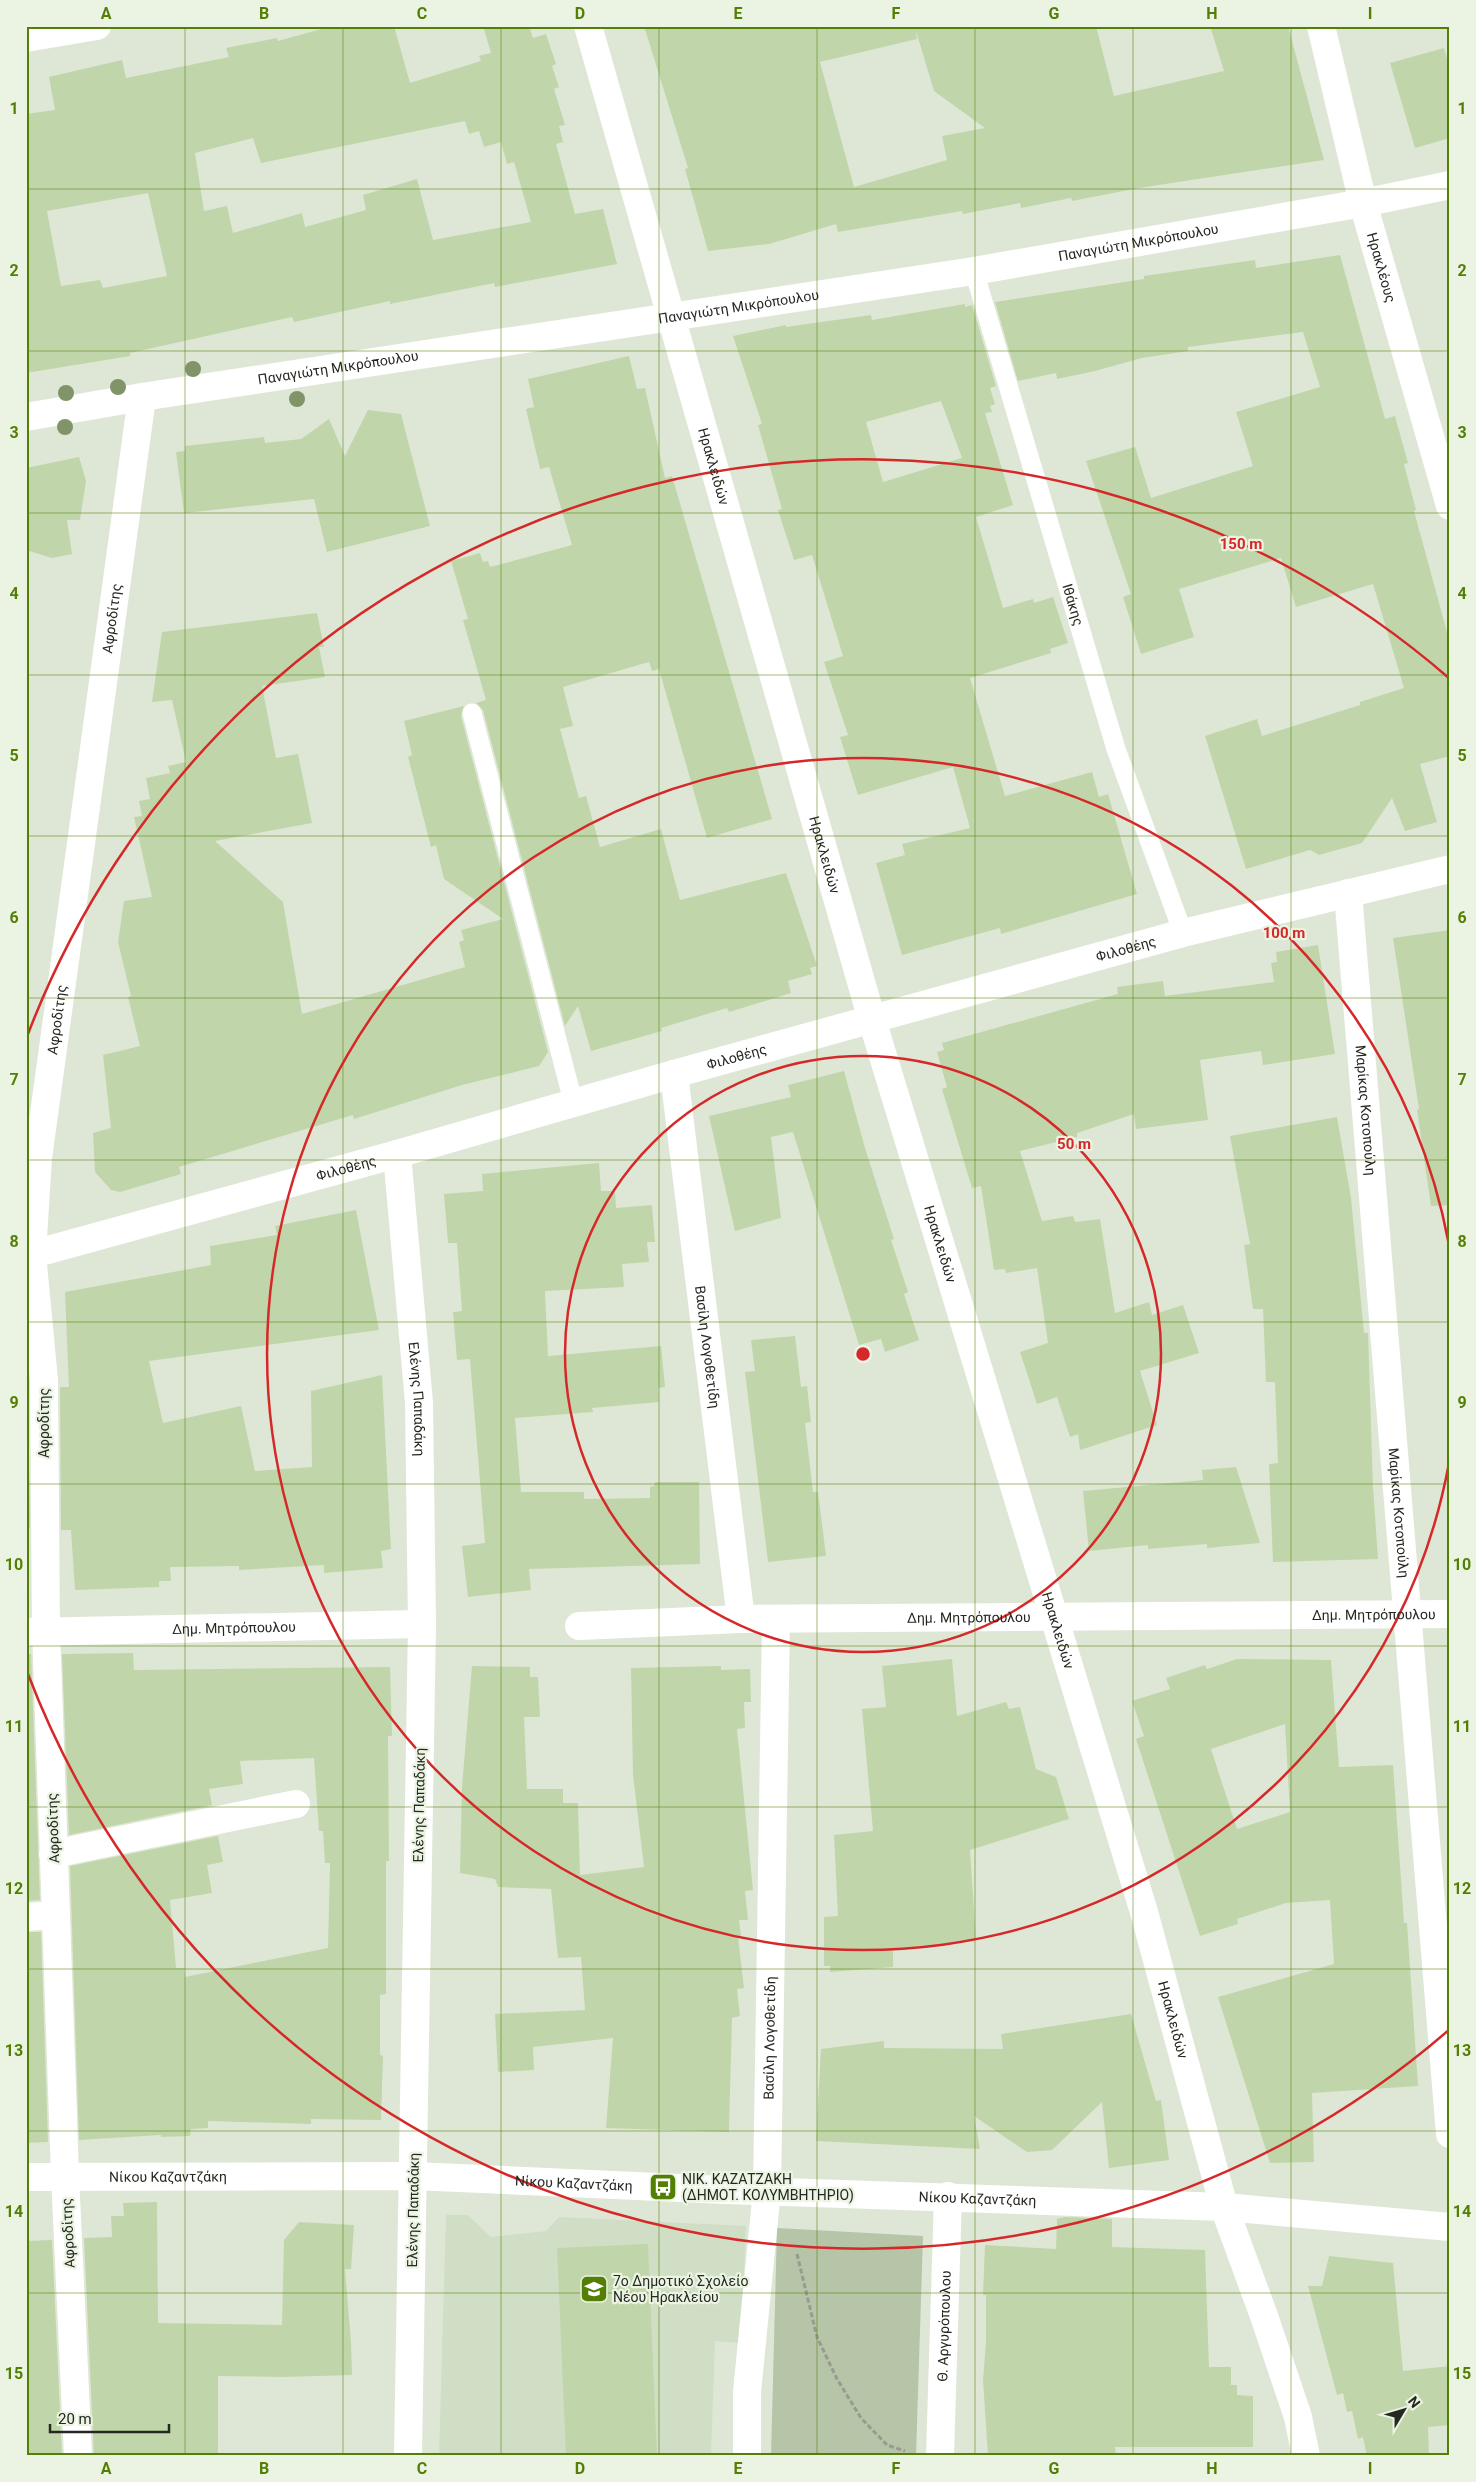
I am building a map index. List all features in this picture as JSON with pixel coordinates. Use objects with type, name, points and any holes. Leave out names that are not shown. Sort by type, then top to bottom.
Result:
[{"type":"street","points":[[26,38],[97,26]]},
{"type":"street","name":"Ηρακλειδών","points":[[588,26],[872,1020],[1144,1912],[1224,2207],[1295,2408],[1306,2456]]},
{"type":"street","name":"Ηρακλέους","points":[[1320,26],[1363,203],[1450,506]]},
{"type":"street","name":"Παναγιώτη Μικρόπουλου","points":[[26,417],[142,397],[974,272],[1363,203],[1450,185]]},
{"type":"street","name":"Αφροδίτης","points":[[78,2456],[53,1854],[36,1632],[44,1380],[29,1255],[38,1158],[142,397]]},
{"type":"street","name":"Φιλοθέης","points":[[29,1255],[574,1105],[674,1074],[1183,933],[1450,869]]},
{"type":"street","name":"Μαρίκας Κοτοπούλη","points":[[1348,893],[1450,2134]]},
{"type":"street","name":"Βασίλη Λογοθετίδη","points":[[674,1074],[741,1619]]},
{"type":"street","name":"Ελένης Παπαδάκη","points":[[397,1154],[419,1403],[422,1624],[408,2456]]},
{"type":"street","name":"Δημ. Μητρόπουλου","points":[[579,1626],[741,1619],[1450,1614]]},
{"type":"street","name":"Βασίλη Λογοθετίδη","points":[[747,2456],[747,2392],[767,2190],[776,1619]]},
{"type":"street","name":"Δημ. Μητρόπουλου","points":[[36,1632],[422,1624]]},
{"type":"street","points":[[53,1854],[296,1804]]},
{"type":"street","points":[[26,1917],[56,1915]]},
{"type":"street","name":"Νίκου Καζαντζάκη","points":[[26,2177],[65,2175],[414,2176],[725,2190],[948,2196],[1224,2207],[1450,2226]]},
{"type":"street","name":"Θ. Αργυρόπουλου","points":[[940,2456],[948,2196]]},
{"type":"lane","name":"Ιθάκης","points":[[974,272],[1116,749],[1183,933]]},
{"type":"lane","points":[[472,713],[574,1105]]},
{"type":"path","points":[[797,2252],[817,2338],[837,2379],[861,2418],[887,2445],[912,2453]]},
{"type":"shaded area","name":"7ο Δημοτικό Σχολείο Νέου Ηρακλείου","points":[[446,2215],[468,2215],[491,2237],[546,2231],[559,2217],[746,2226],[741,2343],[715,2341],[711,2456],[439,2456]]},
{"type":"shaded area","points":[[777,2228],[923,2236],[916,2456],[771,2456]]},
{"type":"building","points":[[332,26],[394,26],[410,83],[481,61],[479,56],[491,53],[483,26],[529,26],[533,38],[546,34],[556,64],[552,66],[559,87],[554,89],[565,125],[559,126],[563,142],[556,144],[575,214],[603,209],[617,264],[495,287],[494,283],[390,304],[390,301],[294,322],[292,317],[130,353],[130,356],[26,373],[26,114],[55,110],[49,77],[122,60],[126,78],[229,57],[226,48],[277,38],[278,41]],"holes":[[[465,121],[469,134],[479,131],[484,147],[501,142],[507,164],[514,162],[531,222],[433,240],[417,179],[363,195],[366,210],[305,227],[302,213],[233,233],[227,206],[204,211],[195,153],[253,138],[261,163]],[[148,193],[167,276],[103,288],[100,280],[61,286],[47,211]]]},
{"type":"building","points":[[644,26],[1096,26],[1114,96],[1224,71],[1210,26],[1288,26],[1324,160],[1139,188],[1072,201],[1071,198],[1021,208],[1020,203],[963,214],[962,211],[838,232],[836,224],[769,244],[708,251],[685,169],[688,168]],"holes":[[[916,31],[934,91],[985,128],[942,136],[947,160],[854,187],[820,62],[917,39]]]},
{"type":"building","points":[[1444,48],[1450,71],[1450,138],[1415,148],[1390,63]]},
{"type":"building","points":[[1340,255],[1385,419],[1395,416],[1408,463],[1404,464],[1416,510],[1414,511],[1450,643],[1450,756],[1420,764],[1437,822],[1405,831],[1392,798],[1362,843],[1319,855],[1310,850],[1246,869],[1205,736],[1257,719],[1262,736],[1360,705],[1360,702],[1404,688],[1373,584],[1296,607],[1281,558],[1179,589],[1194,637],[1141,654],[1123,597],[1131,594],[1086,461],[1135,447],[1151,498],[1253,466],[1236,412],[1320,387],[1303,332],[1188,347],[1188,351],[1142,358],[1057,379],[1056,373],[1018,381],[995,302],[1144,279],[1144,276],[1255,260],[1256,268]]},
{"type":"building","points":[[965,304],[965,307],[972,305],[996,386],[990,388],[995,404],[990,406],[992,412],[985,413],[1013,505],[976,517],[1003,608],[1033,599],[1034,603],[1053,597],[1068,643],[1050,649],[1051,653],[970,678],[1005,796],[1092,772],[1099,797],[1108,794],[1137,894],[1001,934],[1000,928],[902,955],[876,863],[905,855],[902,844],[970,828],[953,767],[858,795],[840,737],[848,735],[824,662],[843,656],[812,555],[794,560],[778,510],[782,509],[758,425],[762,424],[733,336],[786,325],[786,327],[871,315],[872,320]],"holes":[[[941,401],[962,458],[883,482],[866,422]]]},
{"type":"building","points":[[629,356],[637,389],[645,388],[665,478],[672,476],[772,819],[707,838],[659,669],[652,671],[649,662],[563,687],[573,726],[560,729],[579,798],[586,796],[600,847],[661,829],[680,900],[786,873],[817,966],[810,968],[812,974],[788,981],[791,993],[729,1012],[727,1008],[661,1028],[662,1031],[591,1051],[578,1006],[565,1026],[483,710],[476,703],[486,700],[463,620],[468,619],[451,561],[480,553],[483,562],[488,561],[490,567],[572,545],[549,467],[540,469],[526,409],[534,407],[528,379]]},
{"type":"building","points":[[368,410],[401,414],[430,526],[327,552],[314,499],[184,513],[176,452],[185,451],[185,446],[264,437],[265,443],[301,439],[329,419],[345,456]]},
{"type":"building","points":[[79,457],[86,481],[80,520],[67,520],[72,554],[52,558],[26,550],[26,468]]},
{"type":"building","points":[[317,613],[324,647],[319,647],[325,677],[262,686],[276,758],[298,754],[312,823],[215,841],[283,902],[302,1014],[465,967],[459,942],[464,940],[461,930],[503,919],[444,879],[436,845],[431,847],[408,757],[412,755],[404,721],[464,706],[461,716],[548,1052],[539,1066],[462,1085],[354,1119],[353,1115],[179,1167],[181,1174],[120,1192],[111,1190],[95,1172],[93,1133],[111,1128],[103,1055],[140,1046],[128,997],[131,996],[118,942],[124,901],[152,897],[134,817],[142,816],[139,801],[150,799],[146,778],[170,773],[168,766],[186,762],[172,700],[152,702],[162,632]]},
{"type":"building","points":[[1450,930],[1450,1205],[1431,1206],[1417,1110],[1419,1109],[1393,938]]},
{"type":"building","points":[[1318,945],[1335,1054],[1263,1065],[1261,1051],[1200,1060],[1208,1120],[1136,1129],[1134,1114],[1077,1133],[1077,1137],[1020,1151],[1042,1221],[1073,1216],[1075,1222],[1100,1219],[1115,1313],[1149,1302],[1152,1315],[1183,1305],[1199,1353],[1140,1371],[1157,1425],[1080,1450],[1078,1434],[1070,1437],[1057,1397],[1037,1404],[1020,1352],[1048,1343],[1037,1268],[1006,1273],[1005,1269],[994,1270],[981,1186],[972,1188],[942,1089],[947,1087],[937,1052],[944,1050],[942,1043],[1118,994],[1117,987],[1163,981],[1165,996],[1274,982],[1271,963],[1277,962],[1276,952]]},
{"type":"building","points":[[844,1071],[865,1148],[894,1239],[891,1240],[908,1292],[904,1294],[919,1340],[885,1352],[881,1339],[859,1345],[793,1132],[771,1137],[781,1218],[735,1231],[709,1116],[791,1097],[788,1085]]},
{"type":"building","points":[[1337,1117],[1351,1198],[1364,1333],[1368,1333],[1373,1487],[1378,1559],[1273,1562],[1269,1464],[1278,1463],[1275,1382],[1266,1382],[1263,1309],[1253,1309],[1244,1245],[1250,1244],[1230,1136]]},
{"type":"building","points":[[599,1163],[601,1191],[615,1191],[616,1208],[652,1205],[655,1242],[647,1242],[649,1262],[622,1264],[624,1287],[545,1291],[548,1356],[661,1346],[665,1387],[658,1388],[659,1402],[592,1408],[593,1412],[515,1418],[521,1492],[584,1492],[584,1499],[650,1498],[650,1487],[654,1486],[655,1482],[699,1482],[700,1564],[529,1569],[531,1590],[468,1597],[462,1546],[485,1543],[470,1359],[457,1360],[453,1312],[462,1311],[457,1243],[448,1243],[444,1194],[483,1191],[482,1174]]},
{"type":"building","points":[[356,1210],[379,1330],[149,1361],[163,1423],[241,1406],[255,1471],[312,1467],[311,1391],[382,1375],[391,1549],[381,1551],[383,1568],[324,1573],[324,1565],[239,1570],[239,1566],[170,1567],[171,1581],[159,1581],[159,1587],[75,1590],[71,1530],[61,1530],[60,1387],[69,1387],[65,1292],[211,1265],[210,1246],[277,1235],[275,1226]]},
{"type":"building","points":[[795,1336],[801,1387],[807,1386],[811,1422],[805,1423],[813,1492],[818,1492],[826,1556],[768,1562],[745,1372],[755,1371],[751,1340]]},
{"type":"building","points":[[26,1388],[28,1388],[30,1528],[26,1528]]},
{"type":"building","points":[[1236,1467],[1260,1543],[1207,1548],[1207,1544],[1148,1549],[1148,1545],[1089,1551],[1083,1491],[1203,1480],[1202,1470]]},
{"type":"building","points":[[133,1653],[134,1670],[390,1667],[392,1736],[388,1736],[389,1861],[386,1861],[386,1994],[380,1995],[380,2055],[383,2056],[381,2120],[311,2119],[311,2124],[208,2121],[208,2128],[191,2129],[190,2136],[161,2137],[161,2135],[79,2140],[70,1866],[218,1836],[223,1862],[207,1865],[212,1893],[170,1900],[176,1968],[184,1968],[185,1977],[328,1948],[330,1863],[325,1863],[323,1831],[319,1831],[314,1758],[240,1761],[243,1784],[209,1789],[212,1805],[69,1835],[62,1654]]},
{"type":"building","points":[[26,1654],[31,1654],[40,1900],[26,1901]]},
{"type":"building","points":[[952,1659],[957,1716],[1006,1702],[1009,1709],[1020,1707],[1036,1769],[1056,1777],[1069,1819],[970,1850],[976,1941],[893,1950],[893,1967],[830,1972],[830,1966],[824,1966],[824,1917],[838,1916],[834,1835],[873,1831],[862,1709],[886,1707],[882,1666]]},
{"type":"building","points":[[1237,1659],[1331,1660],[1339,1767],[1393,1765],[1404,1923],[1407,1923],[1418,2086],[1312,2093],[1314,2162],[1270,2163],[1218,1997],[1334,1964],[1330,1900],[1286,1903],[1237,1919],[1238,1924],[1200,1936],[1136,1739],[1144,1736],[1132,1701],[1170,1689],[1166,1678],[1205,1665],[1207,1669]],"holes":[[[1285,1724],[1290,1812],[1237,1829],[1211,1749]]]},
{"type":"building","points":[[472,1666],[530,1667],[530,1677],[538,1677],[540,1717],[524,1717],[527,1789],[563,1789],[563,1803],[578,1803],[580,1875],[644,1867],[633,1775],[631,1668],[721,1666],[721,1670],[750,1669],[751,1702],[744,1702],[745,1728],[737,1729],[753,1890],[745,1891],[748,1920],[739,1920],[741,1936],[738,1937],[744,1988],[737,1989],[740,2016],[732,2018],[729,2132],[606,2128],[613,2038],[533,2047],[534,2070],[498,2072],[495,2014],[585,2010],[581,1957],[558,1958],[551,1889],[498,1887],[495,1879],[460,1873],[462,1787]]},
{"type":"building","points":[[26,1932],[41,1932],[48,2142],[26,2143]]},
{"type":"building","points":[[1131,2014],[1156,2101],[1161,2100],[1169,2160],[1109,2168],[1102,2102],[1052,2150],[1027,2152],[974,2116],[980,2149],[816,2141],[821,2049],[884,2041],[884,2048],[1003,2049],[1001,2034]]},
{"type":"building","points":[[157,2202],[158,2323],[282,2325],[284,2240],[299,2222],[354,2225],[351,2269],[345,2269],[352,2375],[218,2376],[218,2456],[94,2456],[84,2238],[112,2237],[111,2216],[124,2216],[123,2203]]},
{"type":"building","points":[[1065,2217],[1112,2219],[1112,2247],[1205,2250],[1209,2367],[1231,2367],[1231,2385],[1237,2385],[1237,2395],[1253,2396],[1253,2447],[1115,2447],[1116,2456],[988,2456],[983,2380],[986,2341],[986,2295],[983,2295],[985,2245],[1056,2249],[1057,2219]]},
{"type":"building","points":[[52,2240],[62,2456],[26,2456],[26,2241]]},
{"type":"building","points":[[648,2244],[657,2456],[566,2456],[557,2248]]},
{"type":"building","points":[[1329,2256],[1393,2263],[1403,2371],[1450,2366],[1450,2425],[1428,2427],[1429,2456],[1367,2456],[1363,2437],[1358,2439],[1352,2411],[1347,2412],[1343,2393],[1337,2395],[1308,2286],[1322,2286]]},
{"type":"place","name":"ΝΙΚ. ΚΑΖΑΤΖΑΚΗ (ΔΗΜΟΤ. ΚΟΛΥΜΒΗΤΗΡΙΟ)","points":[[663,2187]]},
{"type":"place","name":"7ο Δημοτικό Σχολείο Νέου Ηρακλείου","points":[[594,2289]]}]
